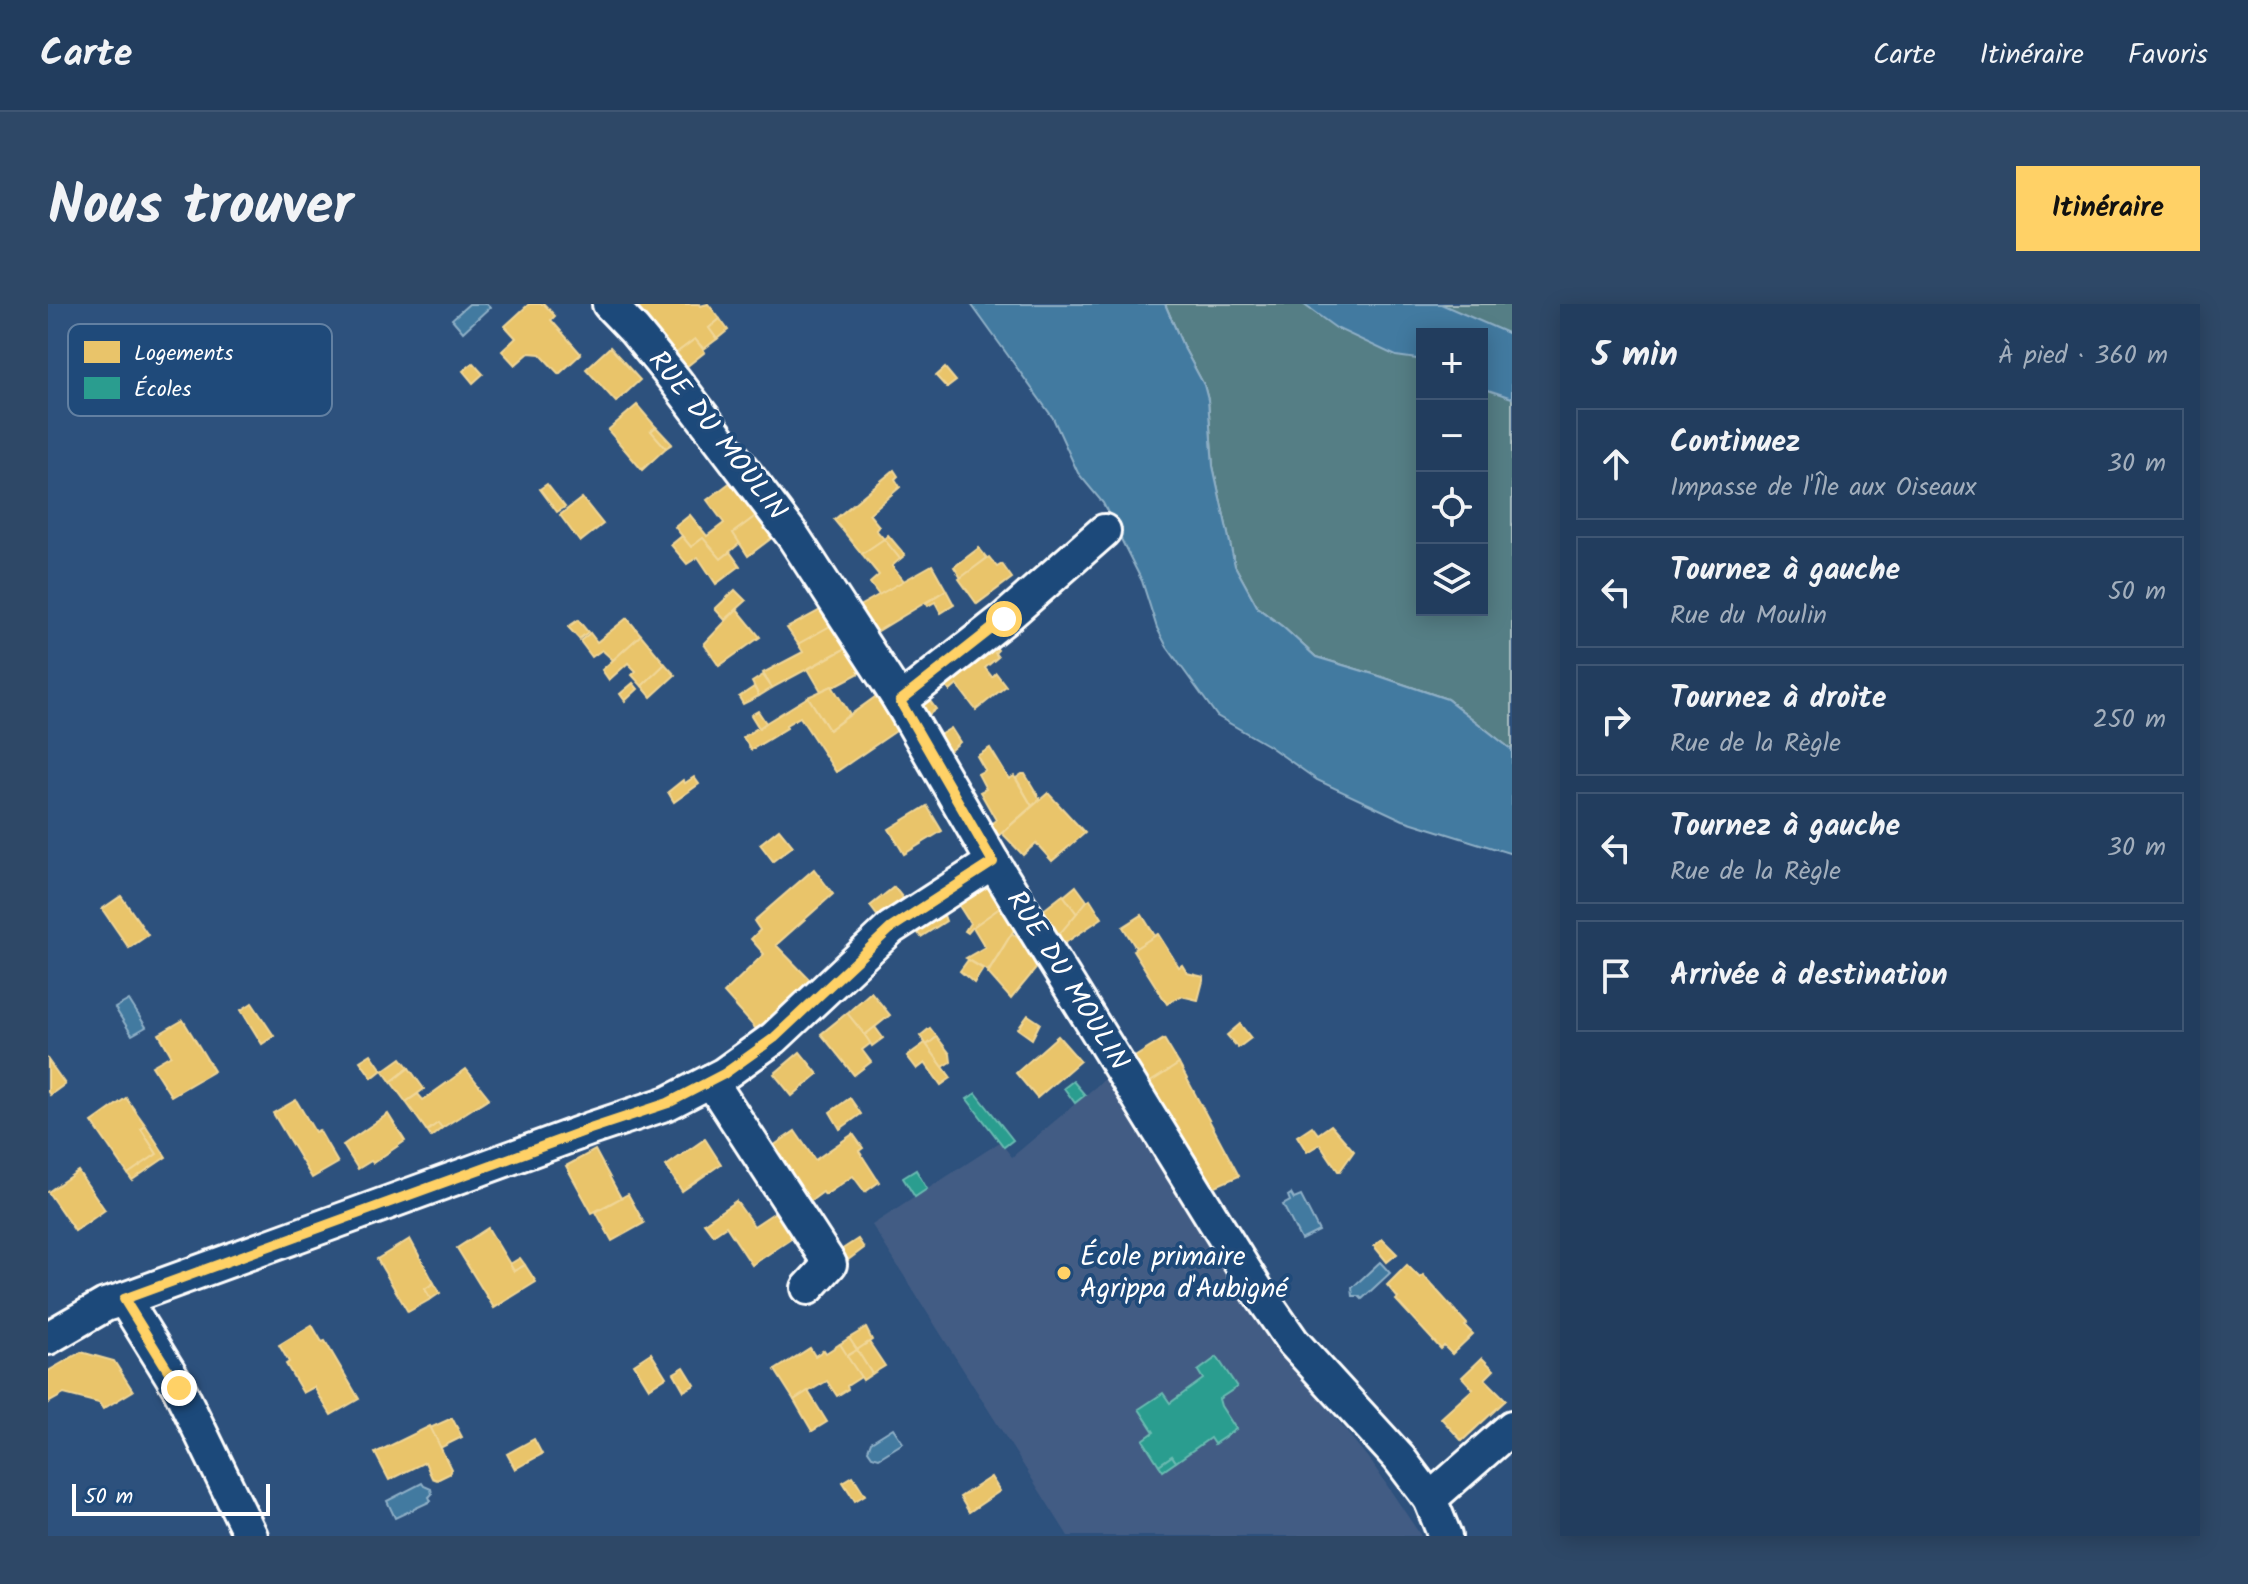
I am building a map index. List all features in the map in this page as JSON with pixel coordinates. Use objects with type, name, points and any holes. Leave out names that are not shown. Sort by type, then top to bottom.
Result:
[{"type":"street","name":"RUE DU MOULIN","points":[[609,304],[674,379],[793,536],[900,701],[993,862],[1275,1316],[1293,1342],[1399,1458],[1430,1499],[1445,1536]]},
{"type":"street","points":[[900,701],[1004,619],[1104,531]]},
{"type":"street","points":[[48,1338],[105,1305],[668,1103],[724,1074],[774,1038],[891,928],[993,862]]},
{"type":"street","points":[[711,1081],[830,1264],[808,1288]]},
{"type":"street","points":[[124,1299],[179,1388],[251,1536]]},
{"type":"street","points":[[1430,1499],[1512,1427]]},
{"type":"shaded area","points":[[469,304],[487,304],[490,307],[463,332],[452,319]]},
{"type":"shaded area","points":[[971,304],[1165,304],[1204,385],[1213,466],[1235,566],[1258,608],[1316,657],[1447,699],[1512,750],[1512,854],[1403,820],[1317,780],[1269,746],[1217,716],[1167,647],[1157,628],[1142,581],[1103,503],[1078,473],[1053,418]]},
{"type":"shaded area","points":[[1303,304],[1441,304],[1512,335],[1512,398],[1488,390],[1488,328],[1416,328],[1416,359],[1396,356],[1336,328]]},
{"type":"shaded area","points":[[129,1000],[146,1027],[132,1035],[115,1008]]},
{"type":"shaded area","name":"École primaire Agrippa d'Aubigné","points":[[1106,1078],[1256,1320],[1372,1463],[1421,1536],[1068,1536],[872,1225],[1000,1142],[1012,1157]]},
{"type":"shaded area","points":[[1291,1194],[1294,1199],[1301,1196],[1319,1231],[1301,1240],[1283,1205],[1290,1201],[1288,1196]]},
{"type":"shaded area","points":[[1380,1262],[1390,1273],[1362,1299],[1353,1296],[1352,1288]]},
{"type":"shaded area","points":[[893,1428],[903,1443],[879,1458],[872,1456],[868,1450],[871,1442]]},
{"type":"shaded area","points":[[422,1483],[431,1489],[431,1501],[395,1518],[387,1501]]},
{"type":"green space","points":[[1165,304],[1512,304],[1512,750],[1447,699],[1316,657],[1258,608],[1235,566],[1213,466],[1204,385]]},
{"type":"building: Logements","points":[[529,304],[544,304],[555,316],[551,320],[581,354],[559,374],[540,354],[529,353],[515,365],[502,351],[516,338],[505,326]]},
{"type":"building: Logements","points":[[636,304],[708,304],[720,319],[709,328],[717,339],[704,349],[695,339],[675,354]]},
{"type":"building: Logements","points":[[720,319],[728,330],[717,339],[709,328]]},
{"type":"building: Logements","points":[[695,339],[705,352],[686,367],[675,354]]},
{"type":"building: Logements","points":[[610,347],[640,380],[616,402],[586,369]]},
{"type":"building: Logements","points":[[473,363],[483,374],[473,383],[463,371]]},
{"type":"building: Logements","points":[[945,368],[956,381],[947,388],[936,376]]},
{"type":"building: Logements","points":[[637,405],[656,427],[651,431],[666,448],[642,470],[608,430]]},
{"type":"building: Logements","points":[[656,427],[672,444],[666,448],[651,431]]},
{"type":"building: Logements","points":[[894,470],[900,487],[869,514],[879,526],[876,530],[884,539],[862,554],[834,520]]},
{"type":"building: Logements","points":[[735,479],[761,512],[733,533],[740,543],[721,559],[703,538],[691,547],[675,527],[690,515],[707,536],[724,523],[707,500]]},
{"type":"building: Logements","points":[[547,484],[565,507],[557,512],[540,489]]},
{"type":"building: Logements","points":[[582,498],[603,524],[580,542],[560,515]]},
{"type":"building: Logements","points":[[761,512],[777,534],[748,556],[733,533]]},
{"type":"building: Logements","points":[[888,535],[905,555],[900,559],[884,539]]},
{"type":"building: Logements","points":[[682,536],[691,547],[703,538],[721,559],[730,552],[740,566],[716,584],[698,557],[687,564],[671,545]]},
{"type":"building: Logements","points":[[884,539],[900,559],[892,566],[904,581],[879,595],[870,583],[879,575],[862,554]]},
{"type":"building: Logements","points":[[979,548],[987,558],[961,578],[954,567]]},
{"type":"building: Logements","points":[[989,557],[997,567],[1002,564],[1012,578],[977,604],[959,579]]},
{"type":"building: Logements","points":[[932,565],[946,590],[868,637],[852,610]]},
{"type":"building: Logements","points":[[735,590],[746,601],[725,620],[715,609]]},
{"type":"building: Logements","points":[[946,590],[954,605],[941,613],[935,602],[928,606],[926,603]]},
{"type":"building: Logements","points":[[824,608],[834,624],[798,644],[787,628]]},
{"type":"building: Logements","points":[[737,609],[760,637],[719,666],[704,644]]},
{"type":"building: Logements","points":[[627,618],[641,635],[613,660],[602,650],[592,657],[580,641],[590,633],[597,642]]},
{"type":"building: Logements","points":[[578,620],[588,632],[579,639],[568,627]]},
{"type":"building: Logements","points":[[834,624],[848,647],[772,688],[763,673],[803,652],[798,644]]},
{"type":"building: Logements","points":[[641,635],[665,664],[642,686],[632,675],[636,671],[628,663],[609,680],[602,670]]},
{"type":"building: Logements","points":[[990,640],[998,650],[995,653],[998,657],[985,668],[992,677],[996,673],[1006,686],[976,710],[957,685],[950,691],[941,681]]},
{"type":"building: Logements","points":[[848,647],[863,671],[821,691],[808,669]]},
{"type":"building: Logements","points":[[665,664],[675,675],[651,697],[642,686]]},
{"type":"building: Logements","points":[[763,675],[772,688],[759,696],[752,682]]},
{"type":"building: Logements","points":[[633,683],[638,689],[625,701],[620,694]]},
{"type":"building: Logements","points":[[832,686],[850,714],[829,730],[808,697]]},
{"type":"building: Logements","points":[[754,687],[759,696],[743,704],[739,697]]},
{"type":"building: Logements","points":[[925,694],[936,709],[922,720],[913,704]]},
{"type":"building: Logements","points":[[878,695],[899,729],[836,772],[800,717],[751,750],[743,737],[808,697],[829,730]]},
{"type":"building: Logements","points":[[758,711],[766,723],[759,728],[751,715]]},
{"type":"building: Logements","points":[[951,728],[960,742],[944,756],[933,739]]},
{"type":"building: Logements","points":[[990,748],[1009,779],[1014,776],[1032,806],[996,838],[989,825],[996,820],[980,792],[986,789],[978,774],[985,770],[977,756]]},
{"type":"building: Logements","points":[[1025,774],[1040,799],[1032,806],[1016,778]]},
{"type":"building: Logements","points":[[694,777],[699,784],[674,802],[668,792],[683,780],[685,783]]},
{"type":"building: Logements","points":[[1048,793],[1085,833],[1052,861],[1036,843],[1023,855],[1002,833]]},
{"type":"building: Logements","points":[[927,806],[942,831],[904,854],[889,829]]},
{"type":"building: Logements","points":[[779,829],[793,846],[773,861],[760,844]]},
{"type":"building: Logements","points":[[814,869],[833,894],[776,945],[812,982],[757,1030],[724,993],[764,954],[751,939],[760,930],[754,921]]},
{"type":"building: Logements","points":[[991,879],[1007,903],[968,933],[965,931],[970,923],[956,901]]},
{"type":"building: Logements","points":[[1076,886],[1087,901],[1077,914],[1064,896]]},
{"type":"building: Logements","points":[[894,887],[907,903],[882,922],[870,906]]},
{"type":"building: Logements","points":[[1063,895],[1077,914],[1057,937],[1041,912]]},
{"type":"building: Logements","points":[[121,896],[148,935],[129,948],[102,909]]},
{"type":"building: Logements","points":[[1090,899],[1102,918],[1062,945],[1057,937]]},
{"type":"building: Logements","points":[[1007,903],[1019,922],[988,971],[966,958],[985,947],[973,927]]},
{"type":"building: Logements","points":[[941,907],[946,921],[921,937],[911,924]]},
{"type":"building: Logements","points":[[1142,915],[1155,936],[1136,948],[1123,927]]},
{"type":"building: Logements","points":[[1012,933],[1043,960],[1011,999],[988,973]]},
{"type":"building: Logements","points":[[1158,934],[1179,967],[1182,965],[1187,973],[1204,977],[1198,1000],[1181,996],[1167,1004],[1133,950]]},
{"type":"building: Logements","points":[[968,960],[983,969],[974,983],[960,971]]},
{"type":"building: Logements","points":[[871,992],[890,1015],[865,1035],[847,1013]]},
{"type":"building: Logements","points":[[252,1003],[274,1036],[262,1044],[241,1010]]},
{"type":"building: Logements","points":[[847,1013],[871,1043],[862,1050],[871,1062],[854,1075],[821,1034]]},
{"type":"building: Logements","points":[[1028,1015],[1040,1023],[1032,1039],[1018,1029]]},
{"type":"building: Logements","points":[[183,1020],[214,1071],[171,1096],[152,1066],[171,1055],[159,1034]]},
{"type":"building: Logements","points":[[1240,1024],[1251,1038],[1238,1048],[1227,1035]]},
{"type":"building: Logements","points":[[875,1027],[883,1038],[872,1046],[865,1035]]},
{"type":"building: Logements","points":[[930,1028],[937,1037],[927,1045],[920,1036]]},
{"type":"building: Logements","points":[[1058,1036],[1080,1061],[1037,1098],[1016,1073]]},
{"type":"building: Logements","points":[[937,1037],[950,1054],[951,1062],[943,1067],[927,1045]]},
{"type":"building: Logements","points":[[1164,1039],[1179,1064],[1149,1083],[1133,1058]]},
{"type":"building: Logements","points":[[925,1043],[951,1078],[941,1085],[925,1063],[917,1069],[907,1056]]},
{"type":"building: Logements","points":[[800,1052],[818,1074],[792,1096],[774,1074]]},
{"type":"building: Logements","points":[[371,1054],[382,1070],[372,1078],[360,1061]]},
{"type":"building: Logements","points":[[401,1058],[409,1068],[391,1082],[383,1071]]},
{"type":"building: Logements","points":[[48,1060],[65,1084],[50,1095],[48,1092]]},
{"type":"building: Logements","points":[[1179,1064],[1239,1176],[1211,1188],[1149,1083]]},
{"type":"building: Logements","points":[[409,1068],[424,1089],[406,1102],[391,1082]]},
{"type":"building: Logements","points":[[466,1069],[489,1098],[442,1128],[438,1123],[427,1131],[406,1102],[418,1094],[423,1100]]},
{"type":"building: Logements","points":[[126,1098],[146,1126],[141,1129],[157,1154],[128,1174],[92,1122]]},
{"type":"building: Logements","points":[[850,1098],[861,1114],[840,1129],[830,1112]]},
{"type":"building: Logements","points":[[296,1100],[315,1132],[319,1130],[338,1163],[312,1178],[273,1113]]},
{"type":"building: Logements","points":[[388,1114],[405,1141],[373,1163],[371,1161],[358,1169],[343,1145]]},
{"type":"building: Logements","points":[[438,1123],[442,1128],[431,1137],[427,1131]]},
{"type":"building: Logements","points":[[1331,1125],[1354,1151],[1340,1171],[1320,1144],[1307,1152],[1297,1136],[1312,1126],[1318,1134]]},
{"type":"building: Logements","points":[[146,1126],[166,1157],[132,1180],[128,1174],[157,1154],[141,1129]]},
{"type":"building: Logements","points":[[795,1131],[815,1160],[853,1134],[863,1148],[859,1151],[879,1182],[865,1192],[853,1176],[808,1203],[770,1148]]},
{"type":"building: Logements","points":[[705,1139],[721,1164],[682,1191],[666,1166]]},
{"type":"building: Logements","points":[[595,1150],[621,1198],[592,1213],[566,1166]]},
{"type":"building: Logements","points":[[78,1171],[105,1210],[75,1231],[48,1192]]},
{"type":"building: Logements","points":[[628,1194],[644,1223],[612,1241],[596,1212]]},
{"type":"building: Logements","points":[[736,1201],[754,1226],[777,1211],[794,1237],[752,1265],[726,1226],[713,1235],[704,1223]]},
{"type":"building: Logements","points":[[488,1228],[514,1271],[525,1265],[536,1282],[494,1308],[457,1248]]},
{"type":"building: Logements","points":[[410,1239],[434,1283],[425,1289],[431,1299],[408,1312],[377,1259]]},
{"type":"building: Logements","points":[[858,1239],[864,1248],[848,1260],[841,1250]]},
{"type":"building: Logements","points":[[1382,1239],[1397,1254],[1387,1262],[1374,1246]]},
{"type":"building: Logements","points":[[520,1258],[525,1265],[514,1271],[510,1264]]},
{"type":"building: Logements","points":[[1407,1265],[1420,1278],[1423,1275],[1473,1334],[1452,1354],[1444,1346],[1441,1349],[1396,1300],[1398,1298],[1387,1285]]},
{"type":"building: Logements","points":[[434,1283],[440,1293],[431,1299],[425,1289]]},
{"type":"building: Logements","points":[[312,1325],[359,1399],[331,1415],[314,1387],[303,1393],[279,1345]]},
{"type":"building: Logements","points":[[866,1328],[872,1340],[857,1350],[849,1338]]},
{"type":"building: Logements","points":[[849,1338],[857,1350],[847,1356],[840,1344]]},
{"type":"building: Logements","points":[[869,1342],[885,1366],[872,1374],[857,1350]]},
{"type":"building: Logements","points":[[840,1344],[861,1377],[837,1396],[827,1381],[794,1400],[775,1370],[810,1348],[815,1356]]},
{"type":"building: Logements","points":[[857,1350],[872,1374],[863,1380],[847,1356]]},
{"type":"building: Logements","points":[[81,1352],[114,1361],[133,1391],[103,1409],[99,1403],[64,1394],[48,1403],[48,1371]]},
{"type":"building: Logements","points":[[651,1353],[666,1377],[649,1388],[634,1364]]},
{"type":"building: Logements","points":[[1482,1358],[1494,1370],[1485,1379],[1506,1400],[1462,1441],[1441,1418],[1473,1389],[1462,1377]]},
{"type":"building: Logements","points":[[684,1367],[695,1385],[684,1391],[674,1373]]},
{"type":"building: Logements","points":[[808,1391],[827,1422],[812,1431],[794,1400]]},
{"type":"building: Logements","points":[[452,1418],[462,1437],[440,1448],[430,1428]]},
{"type":"building: Logements","points":[[430,1426],[451,1469],[449,1474],[437,1480],[432,1478],[425,1462],[389,1480],[375,1453]]},
{"type":"building: Logements","points":[[534,1439],[542,1454],[515,1469],[507,1454]]},
{"type":"building: Logements","points":[[853,1476],[865,1495],[855,1501],[843,1482]]},
{"type":"building: Logements","points":[[991,1477],[1000,1491],[969,1512],[960,1497]]},
{"type":"building: Écoles","points":[[1073,1081],[1085,1095],[1075,1103],[1064,1088]]},
{"type":"building: Écoles","points":[[976,1093],[1013,1140],[1004,1147],[967,1099]]},
{"type":"building: Écoles","points":[[916,1170],[927,1189],[915,1197],[903,1178]]},
{"type":"building: Écoles","points":[[1217,1357],[1237,1387],[1219,1399],[1236,1429],[1214,1444],[1210,1438],[1176,1462],[1172,1456],[1159,1465],[1143,1440],[1154,1432],[1139,1409],[1163,1393],[1170,1403],[1203,1379],[1198,1371]]},
{"type":"building: Écoles","points":[[1172,1456],[1176,1462],[1163,1471],[1159,1465]]},
{"type":"place","name":"École primaire Agrippa d'Aubigné","points":[[1064,1273]]},
{"type":"route","points":[[179,1388],[124,1299],[668,1103],[724,1074],[774,1038],[891,928],[993,862],[900,701],[1004,619]]}]
